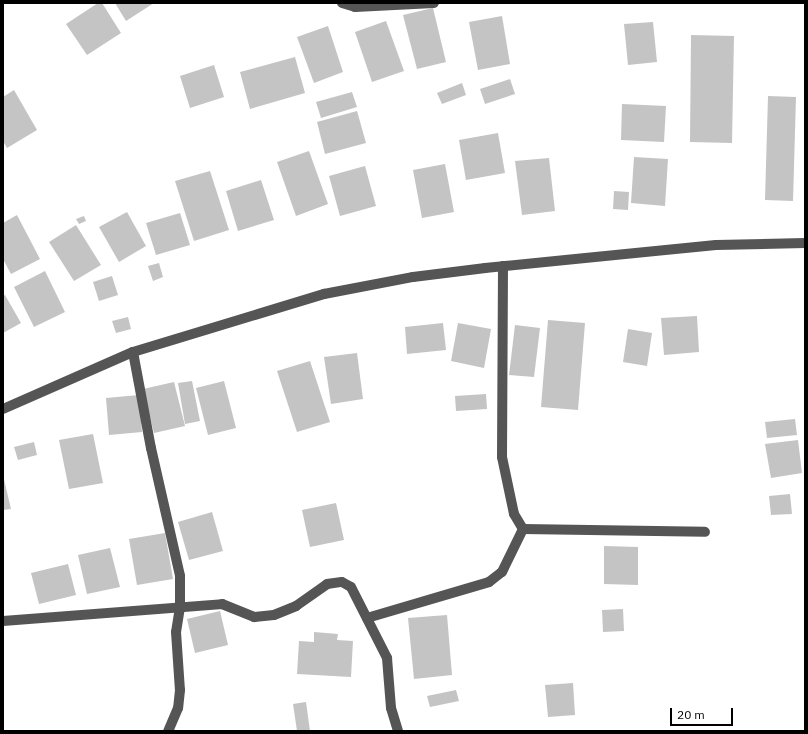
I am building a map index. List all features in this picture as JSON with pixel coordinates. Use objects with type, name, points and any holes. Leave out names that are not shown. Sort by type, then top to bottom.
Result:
[{"type":"street","points":[[342,3],[355,7],[434,3]]},
{"type":"street","points":[[3,410],[134,352],[324,294],[412,277],[503,266],[716,245],[805,243]]},
{"type":"street","points":[[503,266],[502,457],[514,514],[523,529]]},
{"type":"street","points":[[134,352],[151,448],[180,576],[180,607],[176,632],[180,690],[178,708],[168,731]]},
{"type":"street","points":[[523,529],[705,532]]},
{"type":"street","points":[[367,618],[489,582],[502,572],[523,529]]},
{"type":"street","points":[[3,621],[222,604],[254,617],[274,615],[296,606],[327,584],[342,582],[350,587],[387,658],[391,708],[398,731]]},
{"type":"building","points":[[98,3],[102,3],[121,33],[87,55],[66,24]]},
{"type":"building","points":[[115,3],[154,3],[126,21]]},
{"type":"building","points":[[433,8],[446,62],[417,69],[403,15]]},
{"type":"building","points":[[502,16],[510,64],[478,70],[469,22]]},
{"type":"building","points":[[386,21],[404,71],[372,82],[355,32]]},
{"type":"building","points":[[653,22],[657,62],[628,65],[624,24]]},
{"type":"building","points":[[328,26],[343,72],[314,83],[297,37]]},
{"type":"building","points":[[691,35],[734,36],[732,143],[690,142]]},
{"type":"building","points":[[295,57],[305,93],[250,109],[240,72]]},
{"type":"building","points":[[214,65],[224,97],[190,108],[180,76]]},
{"type":"building","points":[[510,79],[515,94],[485,104],[480,89]]},
{"type":"building","points":[[462,83],[466,95],[442,104],[437,93]]},
{"type":"building","points":[[14,90],[37,130],[7,148],[3,141],[3,97]]},
{"type":"building","points":[[352,92],[357,107],[321,118],[316,102]]},
{"type":"building","points":[[768,96],[796,97],[793,201],[765,200]]},
{"type":"building","points":[[622,104],[666,106],[664,142],[621,140]]},
{"type":"building","points":[[357,111],[366,143],[325,154],[317,122]]},
{"type":"building","points":[[498,133],[505,173],[466,180],[459,140]]},
{"type":"building","points":[[309,151],[328,204],[296,216],[277,162]]},
{"type":"building","points":[[634,157],[668,159],[665,206],[631,203]]},
{"type":"building","points":[[549,158],[555,211],[522,215],[515,161]]},
{"type":"building","points":[[445,164],[454,212],[422,218],[413,170]]},
{"type":"building","points":[[365,166],[376,206],[340,216],[329,176]]},
{"type":"building","points":[[210,171],[229,230],[194,241],[175,181]]},
{"type":"building","points":[[261,180],[274,220],[238,231],[226,191]]},
{"type":"building","points":[[614,191],[629,192],[628,210],[613,209]]},
{"type":"building","points":[[127,212],[146,246],[119,262],[99,227]]},
{"type":"building","points":[[180,213],[190,245],[156,255],[146,223]]},
{"type":"building","points":[[17,215],[40,259],[11,274],[3,259],[3,223]]},
{"type":"building","points":[[84,216],[86,221],[79,224],[76,219]]},
{"type":"building","points":[[76,225],[101,265],[74,281],[49,242]]},
{"type":"building","points":[[159,263],[163,277],[153,281],[148,266]]},
{"type":"building","points":[[45,271],[65,312],[34,327],[14,287]]},
{"type":"building","points":[[112,276],[118,295],[99,301],[93,282]]},
{"type":"building","points":[[5,295],[21,323],[3,333],[3,296]]},
{"type":"building","points":[[697,316],[699,352],[664,355],[661,318]]},
{"type":"building","points":[[128,317],[131,329],[116,333],[112,321]]},
{"type":"building","points":[[548,320],[585,323],[578,410],[541,407]]},
{"type":"building","points":[[443,323],[446,350],[407,354],[405,327]]},
{"type":"building","points":[[458,323],[491,329],[484,368],[451,361]]},
{"type":"building","points":[[515,325],[540,328],[534,377],[509,375]]},
{"type":"building","points":[[628,329],[652,333],[647,366],[623,362]]},
{"type":"building","points":[[357,353],[363,399],[331,404],[324,357]]},
{"type":"building","points":[[310,361],[330,422],[297,432],[277,371]]},
{"type":"building","points":[[192,381],[200,421],[185,424],[178,383]]},
{"type":"building","points":[[224,381],[236,428],[208,435],[196,388]]},
{"type":"building","points":[[174,382],[185,426],[154,433],[143,389]]},
{"type":"building","points":[[486,394],[487,409],[456,411],[455,396]]},
{"type":"building","points":[[139,395],[142,432],[109,435],[106,398]]},
{"type":"building","points":[[795,419],[797,435],[767,438],[765,422]]},
{"type":"building","points":[[93,434],[103,483],[69,489],[59,440]]},
{"type":"building","points":[[798,440],[802,473],[771,478],[765,444]]},
{"type":"building","points":[[34,442],[37,455],[18,460],[14,447]]},
{"type":"building","points":[[3,475],[11,509],[3,510]]},
{"type":"building","points":[[790,494],[792,514],[771,515],[769,496]]},
{"type":"building","points":[[336,503],[344,540],[310,547],[302,510]]},
{"type":"building","points":[[212,512],[223,551],[189,560],[178,522]]},
{"type":"building","points":[[165,533],[173,579],[137,585],[129,539]]},
{"type":"building","points":[[604,546],[638,547],[638,585],[604,584]]},
{"type":"building","points":[[110,548],[120,587],[87,594],[78,555]]},
{"type":"building","points":[[68,564],[76,595],[39,604],[31,573]]},
{"type":"building","points":[[623,609],[624,631],[603,632],[602,610]]},
{"type":"building","points":[[220,611],[228,645],[195,653],[187,619]]},
{"type":"building","points":[[447,615],[452,675],[414,679],[408,618]]},
{"type":"building","points":[[314,632],[338,634],[337,640],[353,641],[351,677],[297,674],[299,641],[314,642]]},
{"type":"building","points":[[573,683],[575,715],[548,717],[545,685]]},
{"type":"building","points":[[456,690],[459,701],[430,707],[427,696]]},
{"type":"building","points":[[306,702],[310,731],[297,731],[293,704]]}]
